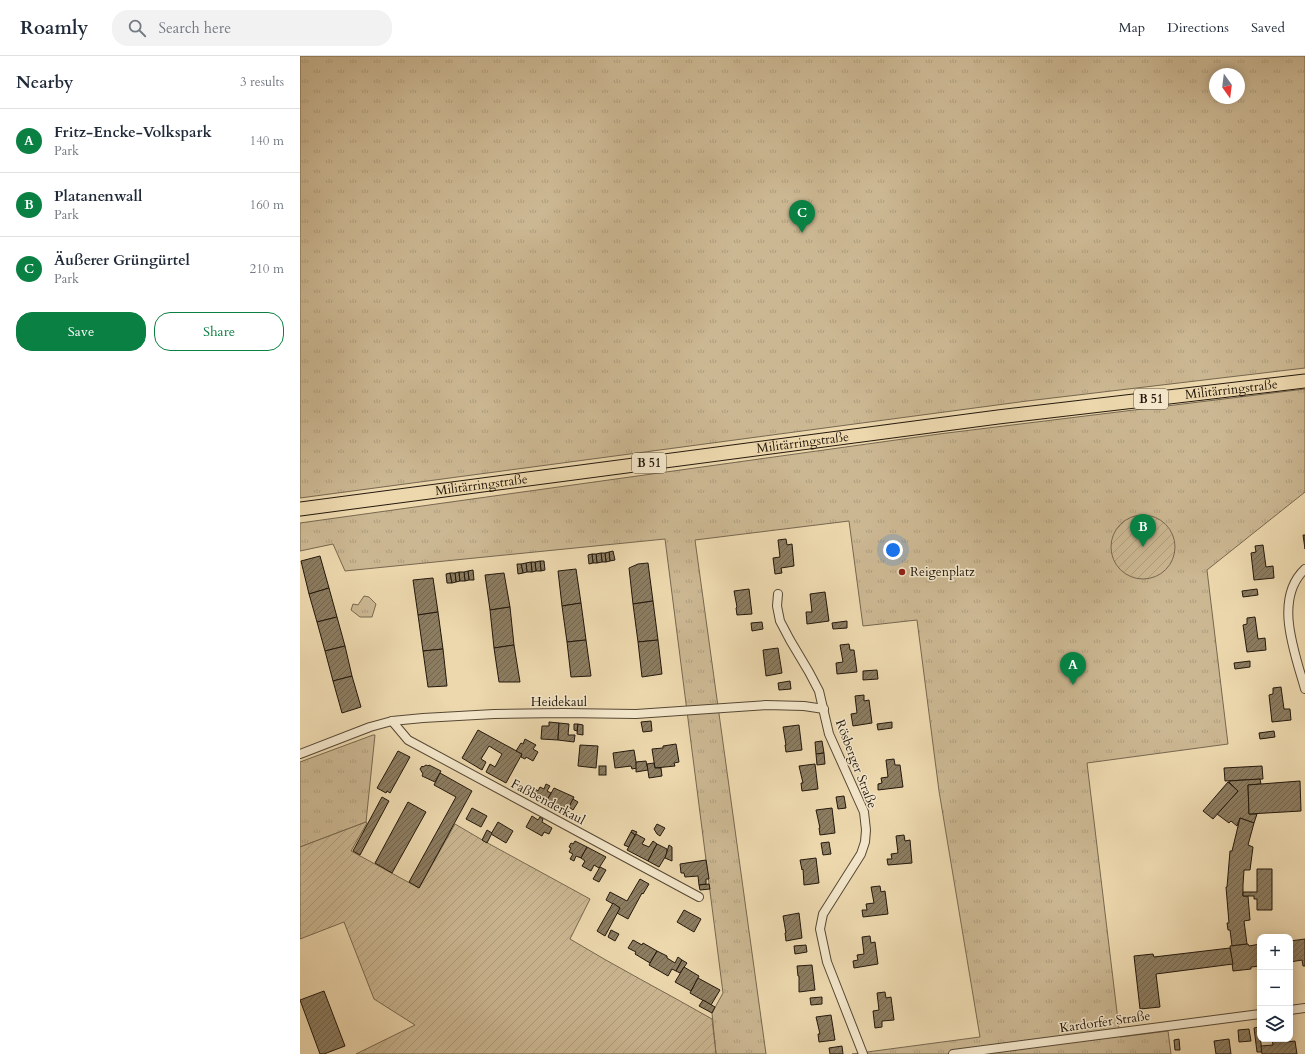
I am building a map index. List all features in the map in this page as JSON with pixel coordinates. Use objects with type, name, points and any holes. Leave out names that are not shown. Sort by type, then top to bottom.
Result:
[{"type":"main road","name":"Militärringstraße","points":[[300,509],[998,417],[1305,381]]},
{"type":"street","points":[[1305,569],[1293,584],[1288,618],[1291,638],[1305,689]]},
{"type":"street","name":"Rösberger Straße","points":[[778,594],[777,606],[780,621],[819,691],[829,734],[864,812],[866,830],[865,842],[861,854],[823,914],[820,928],[827,962],[863,1054]]},
{"type":"street","name":"Heidekaul","points":[[300,754],[345,736],[392,721],[494,714],[636,714],[766,705],[804,706],[824,709]]},
{"type":"street","name":"Faßbenderkaul","points":[[392,721],[408,740],[699,897]]},
{"type":"street","points":[[1293,1010],[1305,1008]]},
{"type":"street","name":"Kardorfer Straße","points":[[953,1054],[1257,1014]]},
{"type":"green space","points":[[300,56],[1305,56],[1305,368],[1027,401],[300,498]]},
{"type":"green space","points":[[1305,389],[1305,492],[1207,570],[1228,744],[1087,763],[1120,1037],[1168,1031],[1171,1054],[852,1054],[980,1037],[939,791],[917,620],[863,626],[849,521],[695,540],[766,1054],[716,1054],[712,1013],[723,993],[665,539],[345,571],[333,544],[300,551],[300,523],[939,434]]},
{"type":"green space","points":[[1143,515],[1155,518],[1166,524],[1172,535],[1175,547],[1172,559],[1166,570],[1155,576],[1143,579],[1131,576],[1120,570],[1114,559],[1111,547],[1114,535],[1120,524],[1131,518]]},
{"type":"green space","points":[[364,596],[369,597],[376,604],[372,617],[360,617],[351,610],[353,604],[358,605]]},
{"type":"green space","points":[[375,735],[366,822],[300,847],[300,762]]},
{"type":"green space","points":[[366,822],[367,823],[351,851],[419,888],[455,824],[590,899],[570,939],[712,1019],[716,1054],[356,1054],[415,1025],[374,999],[344,922],[300,939],[300,847]]},
{"type":"building","points":[[1303,535],[1305,535],[1305,549]]},
{"type":"building","points":[[786,539],[787,545],[792,544],[794,566],[781,568],[782,573],[775,574],[773,558],[780,557],[778,540]]},
{"type":"building","points":[[1263,545],[1266,567],[1273,566],[1274,578],[1254,580],[1251,553],[1256,552],[1255,546]]},
{"type":"building","points":[[613,551],[615,560],[610,561],[609,552]]},
{"type":"building","points":[[609,552],[610,561],[606,562],[605,553]]},
{"type":"building","points":[[601,553],[605,553],[606,562],[602,562]]},
{"type":"building","points":[[601,553],[602,562],[597,563],[596,554]]},
{"type":"building","points":[[592,554],[596,554],[597,563],[593,563]]},
{"type":"building","points":[[592,554],[593,563],[589,564],[588,555]]},
{"type":"building","points":[[320,556],[329,588],[309,594],[301,561]]},
{"type":"building","points":[[540,561],[544,561],[545,570],[541,571]]},
{"type":"building","points":[[540,561],[541,571],[536,571],[535,562]]},
{"type":"building","points":[[531,562],[535,562],[536,571],[532,572]]},
{"type":"building","points":[[531,562],[532,572],[527,572],[526,563]]},
{"type":"building","points":[[526,563],[527,572],[523,573],[521,564]]},
{"type":"building","points":[[648,563],[653,601],[633,604],[629,568],[638,564]]},
{"type":"building","points":[[517,564],[521,564],[523,573],[518,574]]},
{"type":"building","points":[[576,569],[581,603],[562,606],[558,571]]},
{"type":"building","points":[[473,570],[474,580],[469,580],[468,571]]},
{"type":"building","points":[[468,571],[469,580],[465,581],[464,572]]},
{"type":"building","points":[[459,572],[460,581],[456,582],[455,573]]},
{"type":"building","points":[[459,572],[464,572],[465,581],[460,581]]},
{"type":"building","points":[[450,573],[452,583],[447,583],[446,574]]},
{"type":"building","points":[[450,573],[455,573],[456,582],[452,583]]},
{"type":"building","points":[[504,573],[510,607],[490,610],[485,575]]},
{"type":"building","points":[[433,578],[438,612],[418,615],[413,580]]},
{"type":"building","points":[[329,588],[337,617],[317,622],[309,594]]},
{"type":"building","points":[[749,589],[752,614],[737,615],[734,591]]},
{"type":"building","points":[[1257,589],[1258,595],[1243,597],[1242,591]]},
{"type":"building","points":[[825,592],[829,621],[807,624],[806,612],[812,612],[810,594]]},
{"type":"building","points":[[653,601],[658,640],[638,642],[633,604]]},
{"type":"building","points":[[581,603],[586,640],[567,642],[562,606]]},
{"type":"building","points":[[510,607],[514,645],[494,648],[490,610]]},
{"type":"building","points":[[438,612],[443,649],[423,651],[418,615]]},
{"type":"building","points":[[337,617],[345,646],[325,651],[317,622]]},
{"type":"building","points":[[1255,617],[1258,639],[1265,638],[1266,650],[1247,652],[1243,625],[1247,624],[1247,618]]},
{"type":"building","points":[[847,621],[847,628],[833,629],[832,623]]},
{"type":"building","points":[[762,622],[763,629],[752,631],[751,623]]},
{"type":"building","points":[[586,640],[591,676],[571,677],[567,642]]},
{"type":"building","points":[[658,640],[662,674],[642,677],[638,642]]},
{"type":"building","points":[[849,644],[850,650],[854,650],[857,672],[837,674],[836,663],[843,662],[840,645]]},
{"type":"building","points":[[514,645],[520,682],[499,682],[494,648]]},
{"type":"building","points":[[345,646],[352,676],[333,681],[325,651]]},
{"type":"building","points":[[778,648],[782,673],[766,676],[763,650]]},
{"type":"building","points":[[443,649],[447,686],[428,687],[423,651]]},
{"type":"building","points":[[1250,661],[1250,667],[1235,669],[1234,663]]},
{"type":"building","points":[[877,670],[878,679],[863,680],[863,671]]},
{"type":"building","points":[[352,676],[361,707],[342,713],[333,681]]},
{"type":"building","points":[[790,681],[791,689],[779,690],[778,683]]},
{"type":"building","points":[[1281,687],[1284,709],[1290,709],[1291,720],[1272,722],[1269,695],[1273,694],[1273,688]]},
{"type":"building","points":[[864,695],[864,701],[869,700],[872,723],[853,726],[851,714],[857,713],[855,696]]},
{"type":"building","points":[[651,721],[652,731],[643,732],[641,722]]},
{"type":"building","points":[[549,722],[559,723],[558,740],[541,739],[542,726],[549,726]]},
{"type":"building","points":[[892,722],[892,728],[878,730],[877,724]]},
{"type":"building","points":[[559,723],[569,724],[568,735],[575,735],[574,742],[558,740]]},
{"type":"building","points":[[574,724],[578,724],[577,731],[574,730]]},
{"type":"building","points":[[578,724],[583,725],[583,735],[577,734]]},
{"type":"building","points":[[799,725],[802,750],[786,752],[783,727]]},
{"type":"building","points":[[478,730],[522,754],[506,783],[486,772],[490,764],[495,767],[502,754],[489,746],[481,759],[486,762],[482,770],[462,758]]},
{"type":"building","points":[[1274,731],[1275,737],[1260,739],[1259,733]]},
{"type":"building","points":[[525,739],[536,745],[533,749],[538,752],[533,761],[526,757],[525,759],[521,757],[522,754],[516,751],[521,743],[523,744]]},
{"type":"building","points":[[822,741],[824,753],[816,754],[815,742]]},
{"type":"building","points":[[676,744],[679,762],[674,763],[675,766],[655,768],[652,749],[663,748],[663,746]]},
{"type":"building","points":[[580,745],[598,746],[596,768],[578,766]]},
{"type":"building","points":[[634,750],[637,768],[632,769],[631,766],[615,768],[613,753]]},
{"type":"building","points":[[398,751],[410,757],[390,793],[387,791],[386,793],[377,788]]},
{"type":"building","points":[[824,753],[825,764],[817,765],[816,754]]},
{"type":"building","points":[[894,759],[895,765],[900,765],[903,787],[878,790],[878,784],[882,783],[881,778],[888,777],[886,760]]},
{"type":"building","points":[[646,761],[648,770],[636,772],[636,762]]},
{"type":"building","points":[[654,763],[655,768],[661,768],[662,776],[649,778],[647,764]]},
{"type":"building","points":[[815,764],[818,789],[802,791],[801,783],[803,783],[799,766]]},
{"type":"building","points":[[426,765],[441,771],[435,782],[422,776],[423,774],[420,769],[422,766],[423,767]]},
{"type":"building","points":[[599,766],[606,766],[606,775],[599,775]]},
{"type":"building","points":[[1262,766],[1263,779],[1225,781],[1224,768]]},
{"type":"building","points":[[440,773],[472,791],[419,888],[409,882],[456,797],[434,785]]},
{"type":"building","points":[[1260,779],[1261,784],[1248,785],[1249,814],[1257,814],[1254,823],[1240,818],[1237,826],[1231,821],[1229,823],[1217,814],[1238,791],[1229,781]]},
{"type":"building","points":[[1300,781],[1301,811],[1249,814],[1248,785]]},
{"type":"building","points":[[1228,782],[1238,791],[1213,819],[1203,811]]},
{"type":"building","points":[[546,784],[550,786],[547,791],[551,793],[545,804],[534,798],[536,794],[533,793],[535,789],[538,791],[540,787],[544,789]]},
{"type":"building","points":[[554,788],[574,797],[565,815],[545,804]]},
{"type":"building","points":[[844,796],[846,808],[838,809],[836,797]]},
{"type":"building","points":[[382,797],[389,801],[360,855],[353,851]]},
{"type":"building","points":[[573,799],[578,802],[573,810],[569,807]]},
{"type":"building","points":[[408,802],[426,812],[392,873],[375,863]]},
{"type":"building","points":[[472,808],[487,816],[481,827],[466,819]]},
{"type":"building","points":[[832,808],[835,833],[820,835],[816,810]]},
{"type":"building","points":[[532,816],[538,820],[540,817],[543,819],[542,822],[552,828],[549,834],[544,832],[542,836],[526,827]]},
{"type":"building","points":[[1240,818],[1254,823],[1248,845],[1253,847],[1250,870],[1244,870],[1243,885],[1243,896],[1248,896],[1250,920],[1244,921],[1247,944],[1232,946],[1230,930],[1228,930],[1227,923],[1229,923],[1226,887],[1230,851],[1232,851]]},
{"type":"building","points":[[498,822],[513,831],[506,843],[491,834]]},
{"type":"building","points":[[657,824],[665,828],[660,836],[654,829]]},
{"type":"building","points":[[487,830],[492,833],[487,843],[482,840]]},
{"type":"building","points":[[632,830],[637,832],[635,835],[631,832]]},
{"type":"building","points":[[631,832],[635,835],[629,847],[624,845]]},
{"type":"building","points":[[636,834],[645,839],[642,844],[649,847],[653,841],[657,844],[648,861],[627,850]]},
{"type":"building","points":[[904,835],[905,841],[910,840],[912,863],[888,865],[887,859],[892,859],[891,854],[898,853],[896,836]]},
{"type":"building","points":[[575,841],[587,847],[581,858],[576,856],[574,861],[570,859],[573,854],[569,852],[571,848],[569,847],[571,843],[573,844]]},
{"type":"building","points":[[829,842],[831,854],[823,855],[821,843]]},
{"type":"building","points":[[657,844],[667,849],[667,854],[659,867],[648,861]]},
{"type":"building","points":[[669,845],[672,847],[672,861],[665,858]]},
{"type":"building","points":[[587,847],[606,857],[599,868],[594,865],[591,871],[582,866],[585,861],[581,858]]},
{"type":"building","points":[[816,858],[819,883],[804,885],[803,869],[802,870],[800,860]]},
{"type":"building","points":[[706,860],[709,879],[706,879],[706,884],[699,885],[698,876],[685,877],[684,873],[681,873],[680,864]]},
{"type":"building","points":[[600,867],[606,870],[599,882],[593,879]]},
{"type":"building","points":[[1257,869],[1272,869],[1272,910],[1257,910],[1257,899],[1254,899],[1254,896],[1243,896],[1243,892],[1257,892]]},
{"type":"building","points":[[640,879],[649,884],[643,894],[642,893],[628,919],[617,913],[620,908],[606,900],[610,892],[627,901]]},
{"type":"building","points":[[709,884],[710,889],[700,890],[699,885]]},
{"type":"building","points":[[880,886],[881,892],[885,891],[888,914],[863,917],[862,910],[867,910],[866,904],[874,903],[871,887]]},
{"type":"building","points":[[613,903],[620,908],[605,936],[597,931]]},
{"type":"building","points":[[684,910],[701,919],[694,932],[677,922]]},
{"type":"building","points":[[799,913],[802,938],[786,941],[783,916]]},
{"type":"building","points":[[611,930],[619,934],[615,941],[608,937]]},
{"type":"building","points":[[870,936],[871,943],[875,942],[878,964],[854,968],[853,961],[858,960],[857,955],[864,954],[862,937]]},
{"type":"building","points":[[1305,939],[1305,966],[1303,966],[1302,960],[1293,962],[1293,941]]},
{"type":"building","points":[[633,940],[642,945],[643,943],[657,951],[650,963],[635,954],[636,952],[628,948]]},
{"type":"building","points":[[806,945],[807,952],[795,954],[794,946]]},
{"type":"building","points":[[1257,945],[1257,966],[1251,967],[1251,969],[1233,971],[1230,946]]},
{"type":"building","points":[[1230,948],[1233,964],[1156,974],[1160,1007],[1140,1009],[1134,956],[1153,954],[1154,957]]},
{"type":"building","points":[[657,951],[667,956],[667,958],[675,963],[678,957],[682,960],[676,971],[672,969],[668,976],[649,965]]},
{"type":"building","points":[[682,960],[687,963],[680,973],[676,971]]},
{"type":"building","points":[[812,965],[815,990],[799,992],[799,976],[797,966]]},
{"type":"building","points":[[684,967],[699,976],[691,991],[675,982]]},
{"type":"building","points":[[698,978],[720,990],[711,1005],[690,993]]},
{"type":"building","points":[[324,991],[345,1046],[324,1054],[320,1054],[300,1000]]},
{"type":"building","points":[[885,992],[886,998],[891,997],[894,1020],[882,1021],[882,1027],[875,1028],[873,1011],[879,1010],[877,993]]},
{"type":"building","points":[[822,997],[822,1004],[811,1005],[810,998]]},
{"type":"building","points":[[703,1000],[715,1007],[712,1013],[699,1006]]},
{"type":"building","points":[[831,1015],[835,1040],[819,1042],[818,1034],[820,1034],[816,1017]]},
{"type":"building","points":[[1257,1027],[1257,1042],[1261,1042],[1262,1052],[1257,1052],[1254,1028]]},
{"type":"building","points":[[1249,1029],[1251,1041],[1239,1042],[1238,1030]]},
{"type":"building","points":[[1179,1039],[1180,1050],[1175,1050],[1174,1040]]},
{"type":"building","points":[[1229,1039],[1231,1054],[1216,1054],[1214,1041]]},
{"type":"building","points":[[1295,1041],[1297,1054],[1262,1054],[1261,1046],[1273,1045],[1272,1042]]},
{"type":"building","points":[[842,1046],[843,1054],[830,1054],[829,1048]]},
{"type":"place","name":"Äußerer Grüngürtel","points":[[802,233]]},
{"type":"place","name":"Platanenwall","points":[[1143,547]]},
{"type":"place","name":"Reigenplatz","points":[[902,572]]},
{"type":"place","name":"Fritz-Encke-Volkspark","points":[[1073,685]]}]
